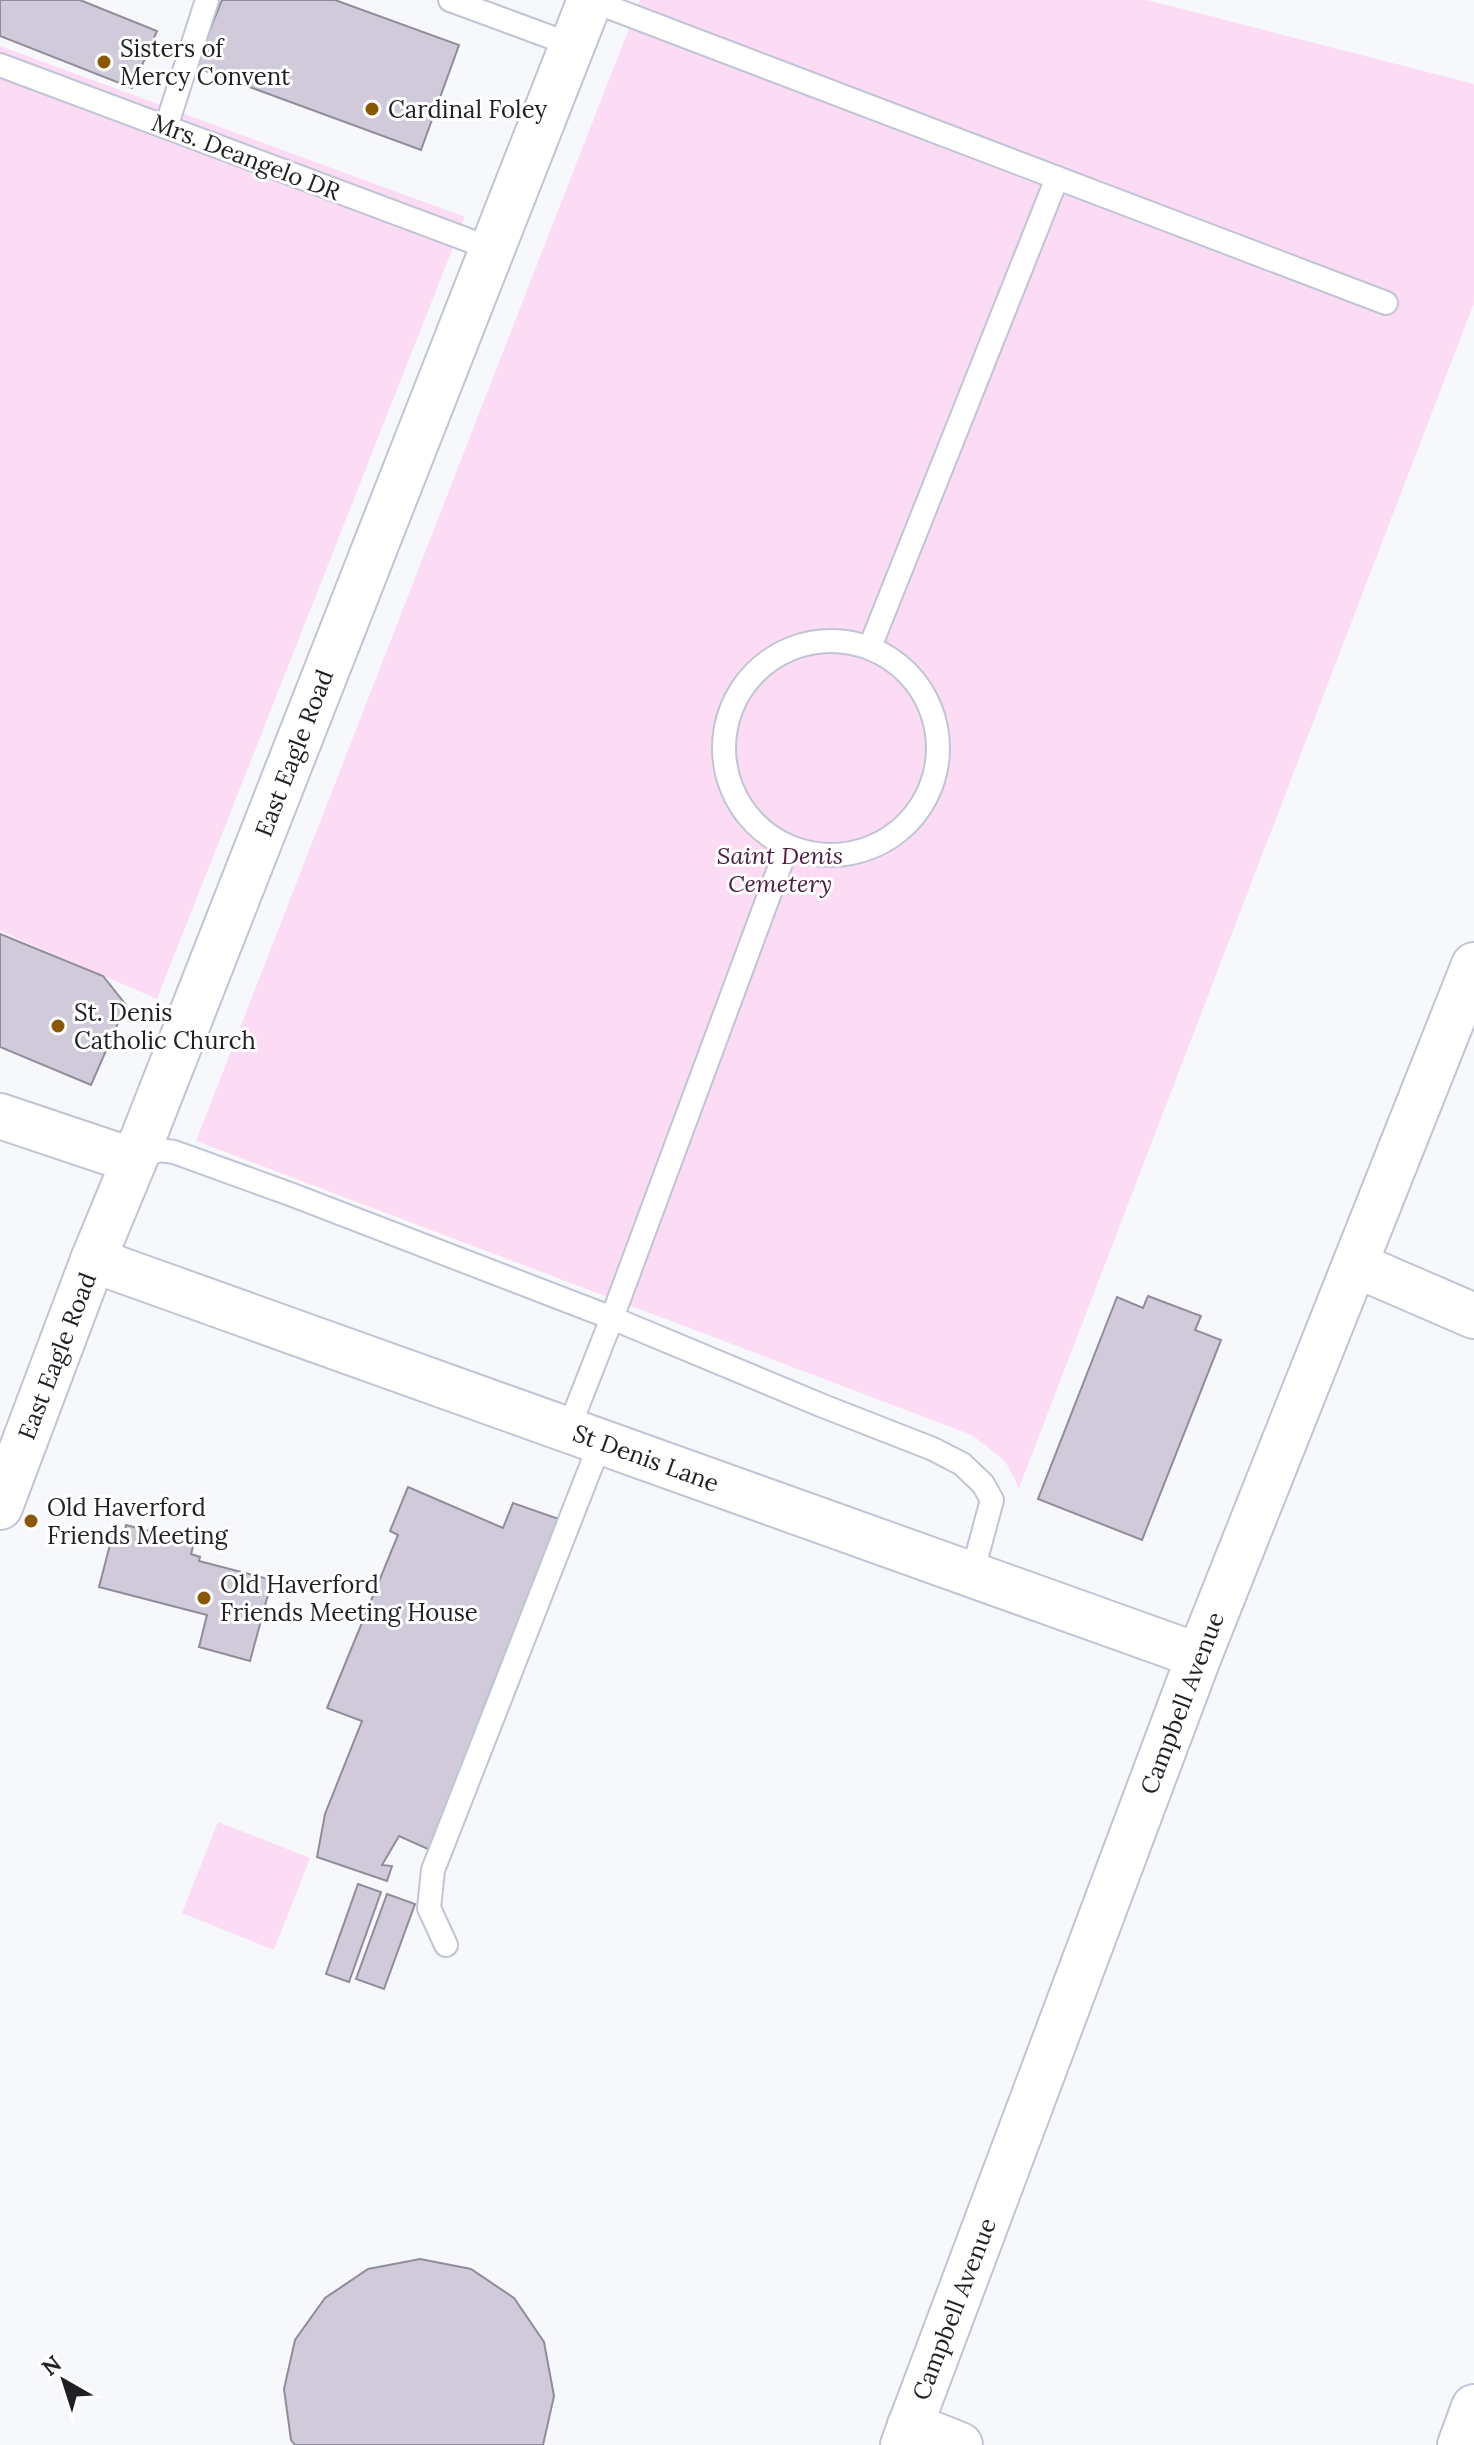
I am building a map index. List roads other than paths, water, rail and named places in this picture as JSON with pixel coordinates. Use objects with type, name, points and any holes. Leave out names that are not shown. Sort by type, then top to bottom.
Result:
[{"type":"street","name":"East Eagle Road","points":[[0,1507],[93,1260],[590,0]]},
{"type":"street","name":"Campbell Avenue","points":[[907,2435],[1199,1656],[1474,965]]},
{"type":"street","points":[[0,1116],[134,1161]]},
{"type":"street","name":"St Denis Lane","points":[[93,1260],[1199,1656]]},
{"type":"street","points":[[1356,1265],[1474,1316]]},
{"type":"street","points":[[1460,2445],[1474,2407]]},
{"type":"street","points":[[907,2435],[960,2445]]},
{"type":"lane","points":[[166,127],[207,0]]},
{"type":"lane","points":[[450,0],[572,45]]},
{"type":"lane","points":[[590,0],[1386,303]]},
{"type":"lane","name":"Mrs. Deangelo DR","points":[[0,65],[492,249]]},
{"type":"lane","points":[[870,647],[1057,178]]},
{"type":"lane","points":[[833,640],[870,647],[900,664],[923,690],[936,721],[939,755],[931,789],[913,818],[886,841],[854,854],[820,855],[787,847],[756,826],[734,797],[724,761],[726,724],[735,702],[740,690],[765,663],[797,646],[833,640]]},
{"type":"lane","points":[[446,1945],[429,1908],[433,1870],[584,1436],[612,1318],[787,847]]},
{"type":"lane","points":[[134,1161],[159,1150],[174,1152],[612,1318],[933,1449],[962,1464],[983,1484],[992,1500],[972,1574]]},
{"type":"place","name":"Sisters of Mercy Convent","points":[[104,62]]},
{"type":"place","name":"Cardinal Foley","points":[[372,109]]},
{"type":"place","name":"St. Denis Catholic Church","points":[[58,1026]]},
{"type":"place","name":"Old Haverford Friends Meeting","points":[[31,1521]]},
{"type":"place","name":"Old Haverford Friends Meeting House","points":[[204,1598]]},
{"type":"park label","name":"Saint Denis Cemetery","points":[[780,869]]}]
